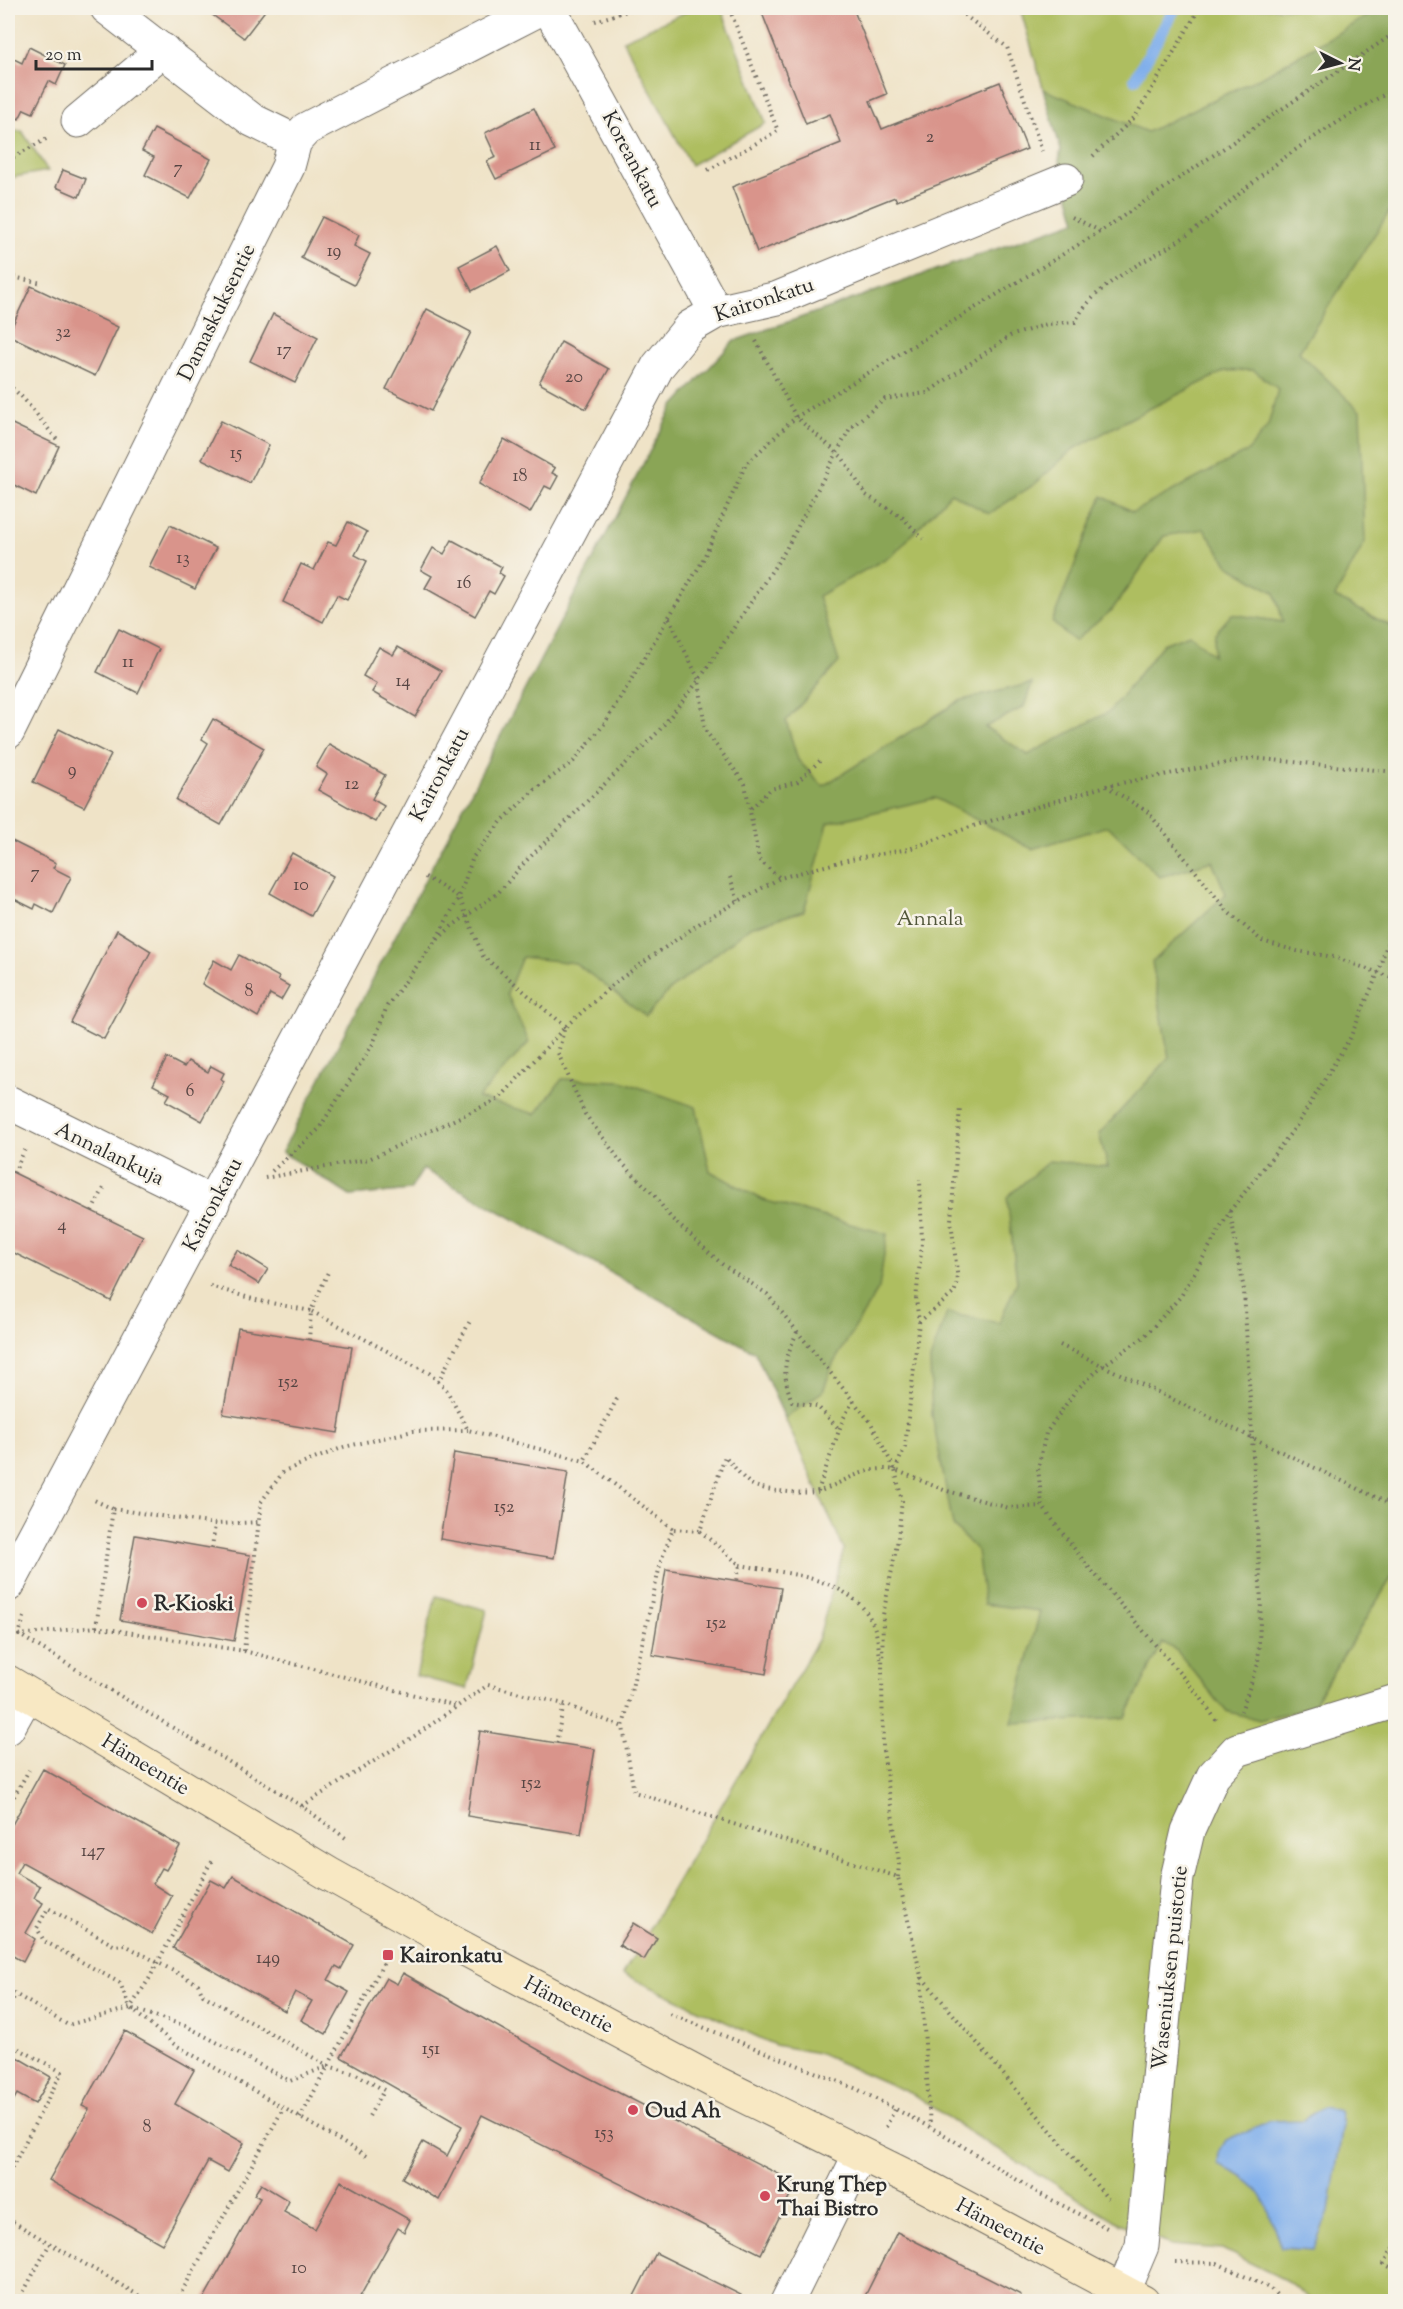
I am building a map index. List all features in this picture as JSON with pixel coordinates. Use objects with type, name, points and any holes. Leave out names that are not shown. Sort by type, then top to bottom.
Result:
[{"type":"main road","name":"Hämeentie","points":[[17,1688],[329,1874],[423,1926],[717,2083],[860,2154],[1133,2296]]},
{"type":"street","points":[[107,8],[252,120],[296,141],[306,129],[542,8]]},
{"type":"street","name":"Koreankatu","points":[[549,8],[716,312]]},
{"type":"street","points":[[78,121],[163,50]]},
{"type":"street","name":"Damaskuksentie","points":[[8,732],[288,167],[296,141]]},
{"type":"street","name":"Kaironkatu","points":[[8,1585],[213,1203],[393,858],[658,366],[690,327],[716,312],[778,298],[1060,183]]},
{"type":"street","name":"Annalankuja","points":[[8,1102],[213,1203]]},
{"type":"street","points":[[8,1728],[17,1688]]},
{"type":"street","points":[[1237,1750],[1395,1701]]},
{"type":"street","name":"Waseniuksen puistotie","points":[[1133,2296],[1142,2246],[1176,1878],[1188,1831],[1213,1776],[1237,1750]]},
{"type":"street","points":[[787,2301],[860,2154]]},
{"type":"path","points":[[591,23],[637,8]]},
{"type":"path","points":[[708,170],[778,131],[729,8]]},
{"type":"path","points":[[956,8],[1007,47],[1060,183],[1135,117],[1200,8]]},
{"type":"path","points":[[1395,33],[1101,231],[796,417],[746,464],[702,562],[605,723],[580,754],[534,790],[501,822],[472,856],[459,897],[434,943],[387,1006],[373,1044],[318,1130],[263,1179],[369,1159],[499,1099],[565,1027],[617,981],[703,921],[780,878],[851,859],[909,849],[970,827],[1106,786],[1252,758],[1395,772]]},
{"type":"path","points":[[434,943],[468,914],[498,893],[526,861],[590,801],[658,732],[699,680],[785,551],[850,428],[885,399],[927,393],[1010,336],[1047,324],[1076,322],[1081,310],[1127,270],[1187,236],[1270,169],[1347,115],[1395,88]]},
{"type":"path","points":[[8,179],[9,160],[78,121]]},
{"type":"path","points":[[8,276],[42,283]]},
{"type":"path","points":[[716,312],[749,328],[796,417],[837,452],[866,495],[903,518],[922,539]]},
{"type":"path","points":[[8,384],[24,399],[58,441]]},
{"type":"path","points":[[669,618],[699,680],[705,730],[745,784],[759,860],[780,878]]},
{"type":"path","points":[[750,808],[771,789],[797,782],[823,758]]},
{"type":"path","points":[[1106,786],[1148,812],[1228,912],[1262,941],[1297,951],[1334,957],[1395,978]]},
{"type":"path","points":[[730,877],[738,901]]},
{"type":"path","points":[[459,897],[468,914],[483,956],[565,1027]]},
{"type":"path","points":[[1237,1750],[1201,1698],[1086,1564],[1042,1506],[1038,1468],[1046,1433],[1076,1390],[1101,1367],[1144,1337],[1181,1296],[1230,1210],[1297,1125],[1350,1038],[1378,973],[1395,916]]},
{"type":"path","points":[[565,1027],[558,1053],[585,1114],[622,1163],[654,1195],[671,1218],[722,1264],[767,1294],[871,1423],[895,1470],[902,1501],[898,1539],[883,1615],[883,1750],[899,1862],[898,1877],[921,1976],[930,2127]]},
{"type":"path","points":[[919,1322],[954,1293],[958,1281],[951,1220],[960,1107]]},
{"type":"path","points":[[14,1173],[27,1146]]},
{"type":"path","points":[[895,1470],[905,1447],[919,1322],[916,1299],[922,1244],[920,1179]]},
{"type":"path","points":[[92,1211],[105,1185]]},
{"type":"path","points":[[1230,1210],[1244,1290],[1260,1622],[1258,1664],[1241,1710],[1237,1750]]},
{"type":"path","points":[[309,1340],[311,1311],[329,1270]]},
{"type":"path","points":[[203,1284],[256,1300],[311,1311],[429,1373],[446,1389],[468,1430]]},
{"type":"path","points":[[438,1382],[470,1321]]},
{"type":"path","points":[[797,1332],[786,1357],[784,1378],[792,1402],[817,1406],[839,1429]]},
{"type":"path","points":[[1060,1345],[1101,1367],[1395,1507]]},
{"type":"path","points":[[584,1461],[617,1399]]},
{"type":"path","points":[[818,1492],[839,1429],[853,1401]]},
{"type":"path","points":[[244,1651],[261,1502],[284,1471],[344,1447],[413,1431],[468,1430],[584,1461],[673,1529],[700,1531],[740,1565],[828,1584],[856,1599],[874,1627],[882,1673]]},
{"type":"path","points":[[700,1531],[725,1456],[752,1484],[782,1491],[818,1492],[860,1472],[878,1467],[895,1470],[944,1490],[1009,1508],[1042,1506]]},
{"type":"path","points":[[63,1484],[113,1509],[215,1524],[260,1522]]},
{"type":"path","points":[[96,1627],[113,1509]]},
{"type":"path","points":[[212,1548],[215,1524]]},
{"type":"path","points":[[673,1529],[661,1561],[623,1727],[634,1792],[898,1877]]},
{"type":"path","points":[[737,1581],[740,1565]]},
{"type":"path","points":[[19,1635],[96,1627],[244,1651],[457,1706]]},
{"type":"path","points":[[8,1628],[302,1806],[349,1841]]},
{"type":"path","points":[[302,1806],[488,1685],[564,1704],[623,1727]]},
{"type":"path","points":[[556,1743],[564,1704]]},
{"type":"path","points":[[8,1807],[29,1770]]},
{"type":"path","points":[[130,2008],[158,1963],[213,1858]]},
{"type":"path","points":[[366,2156],[174,2044],[130,2008],[120,1983],[44,1941],[37,1928],[48,1908],[115,1946],[125,1945],[198,1984],[203,1995],[328,2066],[356,2074],[384,2090],[368,2118]]},
{"type":"path","points":[[300,2118],[388,1955]]},
{"type":"path","points":[[921,1976],[1110,2201]]},
{"type":"path","points":[[8,1990],[68,2025],[130,2008],[186,2026],[290,2081],[328,2066]]},
{"type":"path","points":[[8,2010],[15,1995]]},
{"type":"path","points":[[660,2009],[825,2075],[930,2127],[1040,2194],[1177,2263],[1217,2263],[1271,2289],[1283,2301]]},
{"type":"path","points":[[8,2043],[62,2072],[8,2175]]},
{"type":"path","points":[[176,2301],[283,2109]]},
{"type":"path","points":[[8,2219],[49,2245],[150,2301]]},
{"type":"path","points":[[1395,2242],[1384,2264],[1395,2270]]},
{"type":"path","points":[[18,2301],[49,2245]]},
{"type":"green space","points":[[695,8],[721,8],[766,123],[691,165],[623,40]]},
{"type":"green space","name":"Annala","points":[[1020,8],[1395,8],[1395,2301],[1313,2301],[1287,2281],[1222,2249],[1171,2245],[1117,2222],[969,2132],[914,2095],[818,2053],[775,2045],[623,1974],[818,1640],[844,1549],[755,1352],[423,1169],[410,1190],[350,1196],[282,1152],[734,341],[1076,221],[1059,161],[1061,150]]},
{"type":"green space","points":[[1381,8],[1395,8],[1395,203],[1299,352],[1360,411],[1365,542],[1335,597],[1396,629],[1395,1572],[1312,1706],[1260,1720],[1226,1711],[1177,1651],[1163,1642],[1125,1718],[1012,1723],[1040,1611],[984,1604],[977,1550],[953,1526],[932,1415],[930,1360],[947,1313],[999,1323],[1017,1282],[1007,1197],[1049,1161],[1108,1167],[1099,1134],[1169,1058],[1152,962],[1226,894],[1212,861],[1160,877],[1108,826],[1032,849],[935,798],[828,823],[804,911],[750,927],[670,990],[646,1016],[575,963],[522,957],[507,994],[529,1042],[478,1098],[536,1114],[562,1079],[621,1081],[696,1107],[710,1171],[763,1200],[887,1234],[879,1288],[833,1364],[823,1391],[785,1418],[755,1352],[423,1169],[410,1190],[350,1196],[282,1152],[673,407],[734,341],[1076,221],[1059,161],[1061,150],[1043,89],[1147,132],[1265,75]],"holes":[[[1253,370],[1278,389],[1268,426],[1248,451],[1133,512],[1102,496],[1052,622],[1074,641],[1112,610],[1164,536],[1204,529],[1228,565],[1275,593],[1283,622],[1232,614],[1215,633],[1213,655],[1189,634],[1163,644],[1110,711],[1028,755],[985,727],[1024,707],[1032,683],[959,701],[823,786],[798,760],[786,721],[839,662],[818,596],[894,554],[951,493],[989,514],[1035,484],[1072,450],[1225,371]]]},
{"type":"green space","points":[[22,131],[48,171],[8,178],[8,132]]},
{"type":"green space","points":[[436,1596],[487,1610],[467,1689],[416,1676]]},
{"type":"water","points":[[1323,2107],[1340,2111],[1343,2125],[1329,2211],[1313,2250],[1281,2248],[1262,2197],[1246,2180],[1218,2165],[1219,2152],[1226,2140],[1269,2121],[1303,2120]]},
{"type":"building","points":[[203,8],[267,8],[244,38]]},
{"type":"building","points":[[760,8],[853,8],[887,94],[870,101],[882,129],[1000,82],[1027,149],[897,201],[895,197],[757,252],[732,187],[841,143],[830,114],[806,124]]},
{"type":"building","points":[[29,47],[65,65],[56,85],[49,81],[33,113],[24,109],[19,119],[8,113],[8,56],[22,63]]},
{"type":"building","points":[[534,108],[555,151],[496,179],[487,161],[496,157],[485,133]]},
{"type":"building","points":[[154,129],[211,159],[190,198],[145,175],[154,157],[142,151]]},
{"type":"building","points":[[63,170],[86,179],[79,197],[56,187]]},
{"type":"building","points":[[322,217],[359,235],[354,246],[370,254],[354,285],[301,258]]},
{"type":"building","points":[[497,246],[510,271],[472,291],[459,266]]},
{"type":"building","points":[[31,286],[118,327],[95,376],[8,335]]},
{"type":"building","points":[[427,309],[471,332],[431,411],[386,389]]},
{"type":"building","points":[[273,314],[318,337],[295,383],[250,361]]},
{"type":"building","points":[[561,342],[609,369],[586,409],[539,383]]},
{"type":"building","points":[[221,421],[269,445],[250,483],[202,459]]},
{"type":"building","points":[[8,422],[59,446],[36,496],[8,482]]},
{"type":"building","points":[[504,439],[555,468],[552,473],[558,476],[551,489],[545,486],[530,513],[479,484]]},
{"type":"building","points":[[348,522],[367,532],[355,555],[367,561],[347,600],[337,595],[323,622],[283,602],[301,564],[314,570],[328,542],[336,545]]},
{"type":"building","points":[[170,525],[216,548],[195,589],[149,567]]},
{"type":"building","points":[[452,540],[502,567],[499,573],[504,576],[494,594],[489,591],[475,616],[425,588],[432,576],[421,570],[433,548],[444,554]]},
{"type":"building","points":[[119,629],[159,649],[138,693],[97,672]]},
{"type":"building","points":[[379,647],[393,655],[398,647],[441,671],[415,717],[372,692],[377,684],[363,676]]},
{"type":"building","points":[[213,719],[264,748],[221,825],[176,800],[208,743],[202,739]]},
{"type":"building","points":[[59,729],[111,755],[84,807],[33,782]]},
{"type":"building","points":[[329,744],[385,775],[372,799],[384,806],[375,822],[318,790],[327,774],[316,767]]},
{"type":"building","points":[[8,839],[56,863],[53,868],[71,877],[53,913],[36,904],[34,909],[8,896]]},
{"type":"building","points":[[292,853],[333,876],[311,916],[270,893]]},
{"type":"building","points":[[117,930],[151,951],[104,1039],[70,1022]]},
{"type":"building","points":[[239,955],[279,977],[278,980],[289,986],[281,1000],[270,994],[258,1017],[202,984],[214,960],[231,970]]},
{"type":"building","points":[[167,1058],[184,1067],[188,1061],[208,1072],[211,1066],[224,1073],[221,1079],[224,1081],[202,1121],[166,1101],[170,1094],[153,1085]]},
{"type":"building","points":[[8,1170],[143,1236],[111,1301],[8,1250]]},
{"type":"building","points":[[237,1250],[268,1269],[259,1284],[228,1265]]},
{"type":"building","points":[[238,1328],[352,1347],[338,1433],[223,1414]]},
{"type":"building","points":[[454,1453],[568,1472],[554,1558],[440,1539]]},
{"type":"building","points":[[135,1535],[250,1555],[234,1641],[120,1620]]},
{"type":"building","points":[[666,1569],[781,1588],[766,1674],[652,1655]]},
{"type":"building","points":[[480,1731],[595,1749],[581,1834],[467,1816]]},
{"type":"building","points":[[43,1769],[180,1846],[166,1870],[162,1868],[153,1884],[172,1896],[152,1934],[22,1862],[16,1873],[40,1886],[34,1898],[43,1903],[26,1933],[35,1939],[23,1962],[8,1953],[8,1832]]},
{"type":"building","points":[[233,1876],[354,1945],[341,1969],[336,1966],[328,1980],[349,1992],[326,2034],[301,2020],[312,2001],[295,1992],[285,2011],[173,1948],[211,1880],[226,1888]]},
{"type":"building","points":[[633,1923],[657,1938],[644,1960],[619,1945]]},
{"type":"building","points":[[403,1973],[576,2071],[796,2183],[761,2254],[482,2115],[439,2200],[402,2178],[423,2142],[447,2156],[462,2126],[341,2057],[386,1978],[397,1984]]},
{"type":"building","points":[[125,2031],[194,2070],[175,2104],[244,2143],[228,2172],[208,2161],[162,2244],[49,2180],[89,2109],[82,2106]]},
{"type":"building","points":[[8,2052],[51,2077],[35,2104],[17,2094],[8,2111]]},
{"type":"building","points":[[341,2181],[410,2220],[404,2232],[398,2228],[357,2302],[202,2302],[260,2198],[254,2195],[261,2184],[289,2201],[284,2212],[315,2229]]},
{"type":"building","points":[[897,2232],[1021,2295],[1018,2302],[862,2302]]},
{"type":"building","points":[[656,2253],[741,2295],[738,2302],[631,2302]]},
{"type":"waterway","points":[[1135,79],[1175,8]]},
{"type":"place","name":"R-Kioski","points":[[142,1603]]},
{"type":"place","name":"Kaironkatu","points":[[388,1955]]},
{"type":"place","name":"Oud Ah","points":[[633,2110]]},
{"type":"place","name":"Krung Thep Thai Bistro","points":[[765,2196]]}]
